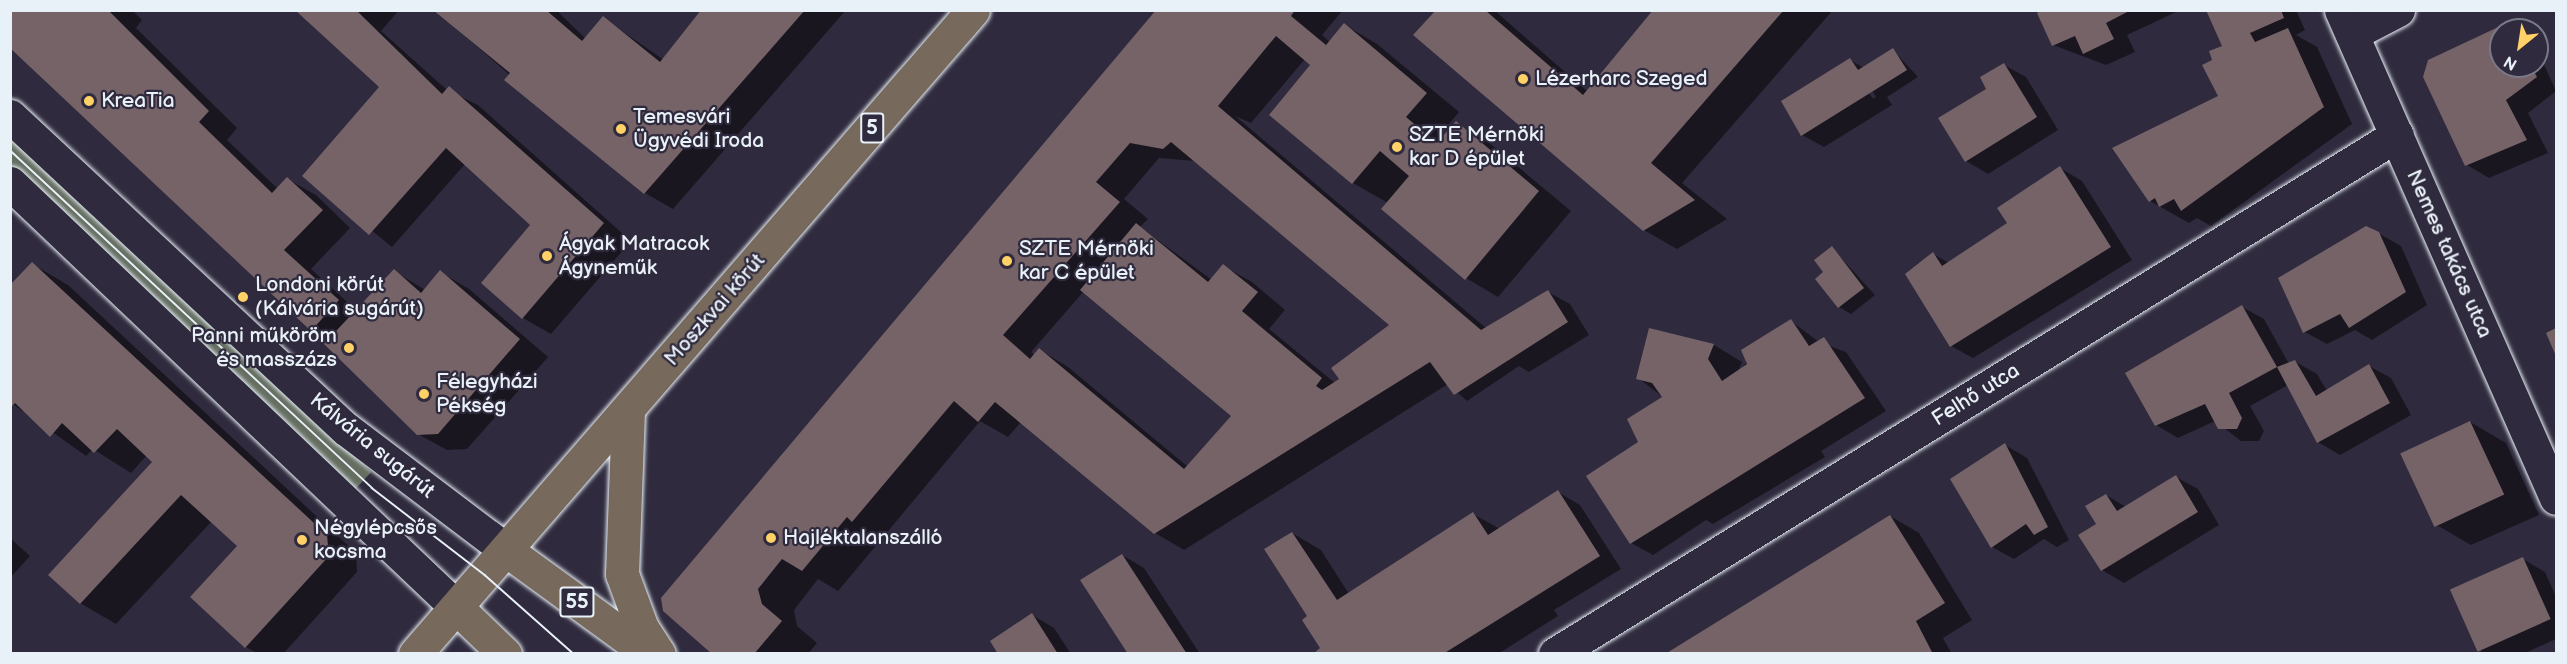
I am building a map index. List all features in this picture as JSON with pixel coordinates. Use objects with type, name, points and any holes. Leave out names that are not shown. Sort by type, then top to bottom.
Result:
[{"type":"main road","name":"Moszkvai körút","points":[[456,608],[973,10]]},
{"type":"main road","points":[[628,411],[622,574],[642,628],[659,654]]},
{"type":"main road","name":"Kálvária sugárút","points":[[506,550],[649,654]]},
{"type":"main road","points":[[456,608],[505,654]]},
{"type":"main road","name":"5","points":[[416,654],[456,608]]},
{"type":"street","points":[[2346,22],[2398,10]]},
{"type":"street","name":"Nemes takács utca","points":[[2346,22],[2556,498]]},
{"type":"street","name":"Kálvária sugárút","points":[[10,116],[346,429],[506,550]]},
{"type":"street","name":"Felhő utca","points":[[1555,654],[2397,135]]},
{"type":"street","points":[[10,183],[456,608]]},
{"type":"green space","points":[[10,135],[371,472],[352,492],[10,173]]},
{"type":"building","points":[[10,10],[108,10],[209,111],[199,122],[272,193],[287,177],[323,210],[284,250],[339,300],[311,331],[10,48]]},
{"type":"building","points":[[295,10],[356,10],[442,94],[449,86],[604,223],[522,319],[481,283],[530,225],[446,148],[369,235],[302,176],[379,87]]},
{"type":"building","points":[[433,10],[546,10],[582,41],[603,16],[660,62],[701,10],[805,10],[644,194],[504,80],[510,73]]},
{"type":"building","points":[[1156,10],[1295,10],[1291,16],[1326,45],[1344,23],[1427,93],[1406,117],[1437,143],[1456,121],[1539,191],[1465,280],[1381,209],[1409,176],[1380,151],[1352,184],[1269,115],[1310,65],[1276,36],[1218,106],[1481,330],[1548,290],[1568,322],[1454,395],[1430,362],[1154,534],[995,402],[978,422],[954,401],[852,522],[847,517],[802,571],[782,559],[758,589],[762,604],[782,621],[754,654],[712,654],[663,611],[661,598]],"holes":[[[1171,142],[1389,325],[1331,368],[1339,379],[1322,390],[1316,386],[1322,378],[1242,311],[1258,292],[1223,264],[1208,282],[1136,223],[1080,290],[1231,416],[1184,469],[1039,348],[1030,359],[1003,335],[1120,202],[1096,182],[1130,143],[1163,149]]]},
{"type":"building","points":[[1436,10],[1485,10],[1583,95],[1653,10],[1784,10],[1651,163],[1695,200],[1643,231],[1413,35]]},
{"type":"building","points":[[2042,10],[2131,10],[2106,23],[2114,39],[2083,54],[2075,36],[2052,46],[2037,13]]},
{"type":"building","points":[[2206,10],[2281,10],[2284,18],[2250,33],[2255,42],[2288,28],[2324,107],[2181,211],[2174,199],[2159,207],[2155,198],[2149,202],[2112,148],[2218,96],[2202,65],[2212,60],[2209,51],[2222,46]]},
{"type":"building","points":[[2489,31],[2489,78],[2536,78],[2506,100],[2527,140],[2465,166],[2423,77],[2428,60]]},
{"type":"building","points":[[1893,48],[1907,70],[1801,136],[1781,101],[1850,58],[1858,70]]},
{"type":"building","points":[[2004,63],[2037,117],[1965,162],[1938,118],[1986,89],[1980,77]]},
{"type":"building","points":[[2060,166],[2111,247],[1950,347],[1905,274],[1933,252],[1942,266],[2007,223],[1997,208]]},
{"type":"building","points":[[2366,226],[2379,232],[2406,292],[2349,328],[2340,314],[2303,333],[2278,278]]},
{"type":"building","points":[[1832,246],[1864,288],[1838,308],[1815,279],[1823,272],[1814,260]]},
{"type":"building","points":[[32,262],[327,535],[329,556],[245,648],[190,597],[237,546],[181,495],[80,604],[48,575],[152,462],[117,429],[94,453],[62,423],[50,437],[15,403],[10,408],[10,285]]},
{"type":"building","points":[[394,269],[421,293],[440,270],[520,339],[438,434],[417,435],[324,344]]},
{"type":"building","points":[[2242,305],[2277,367],[2229,393],[2242,418],[2237,429],[2218,429],[2205,404],[2155,426],[2125,373]]},
{"type":"building","points":[[1791,319],[1809,346],[1824,337],[1865,398],[1630,544],[1586,476],[1638,442],[1627,419],[1662,397],[1652,383],[1636,379],[1649,328],[1714,344],[1708,359],[1722,381],[1747,364],[1741,350]]},
{"type":"building","points":[[2556,328],[2556,356],[2546,333]]},
{"type":"building","points":[[2295,360],[2316,396],[2369,364],[2390,403],[2317,443],[2277,367]]},
{"type":"building","points":[[2470,421],[2504,494],[2434,527],[2400,454]]},
{"type":"building","points":[[2005,443],[2048,527],[2034,535],[2026,524],[1991,548],[1950,479]]},
{"type":"building","points":[[2176,475],[2198,512],[2101,571],[2078,535],[2096,524],[2085,506],[2106,494],[2117,511]]},
{"type":"building","points":[[1558,490],[1600,556],[1443,654],[1313,654],[1320,648],[1302,620],[1307,616],[1264,549],[1292,532],[1337,600],[1473,512],[1488,535]]},
{"type":"building","points":[[1890,515],[1945,603],[1916,621],[1933,654],[1665,654]]},
{"type":"building","points":[[1122,554],[1187,654],[1128,654],[1080,580]]},
{"type":"building","points":[[2523,557],[2551,619],[2478,652],[2450,590]]},
{"type":"building","points":[[1032,613],[1058,654],[998,654],[990,641]]},
{"type":"tram line","points":[[10,150],[372,488],[485,575],[574,654]]},
{"type":"place","name":"Lézerharc Szeged","points":[[1523,79]]},
{"type":"place","name":"KreaTia","points":[[89,101]]},
{"type":"place","name":"Temesvári Ügyvédi Iroda","points":[[621,129]]},
{"type":"place","name":"SZTE Mérnöki kar D épület","points":[[1397,147]]},
{"type":"place","name":"Ágyak Matracok Ágyneműk","points":[[547,256]]},
{"type":"place","name":"SZTE Mérnöki kar C épület","points":[[1007,261]]},
{"type":"place","name":"Londoni körút (Kálvária sugárút)","points":[[243,297]]},
{"type":"place","name":"Panni műköröm és masszázs","points":[[349,348]]},
{"type":"place","name":"Félegyházi Pékség","points":[[424,394]]},
{"type":"place","name":"Hajléktalanszálló","points":[[771,538]]},
{"type":"place","name":"Négylépcsős kocsma","points":[[302,540]]}]
